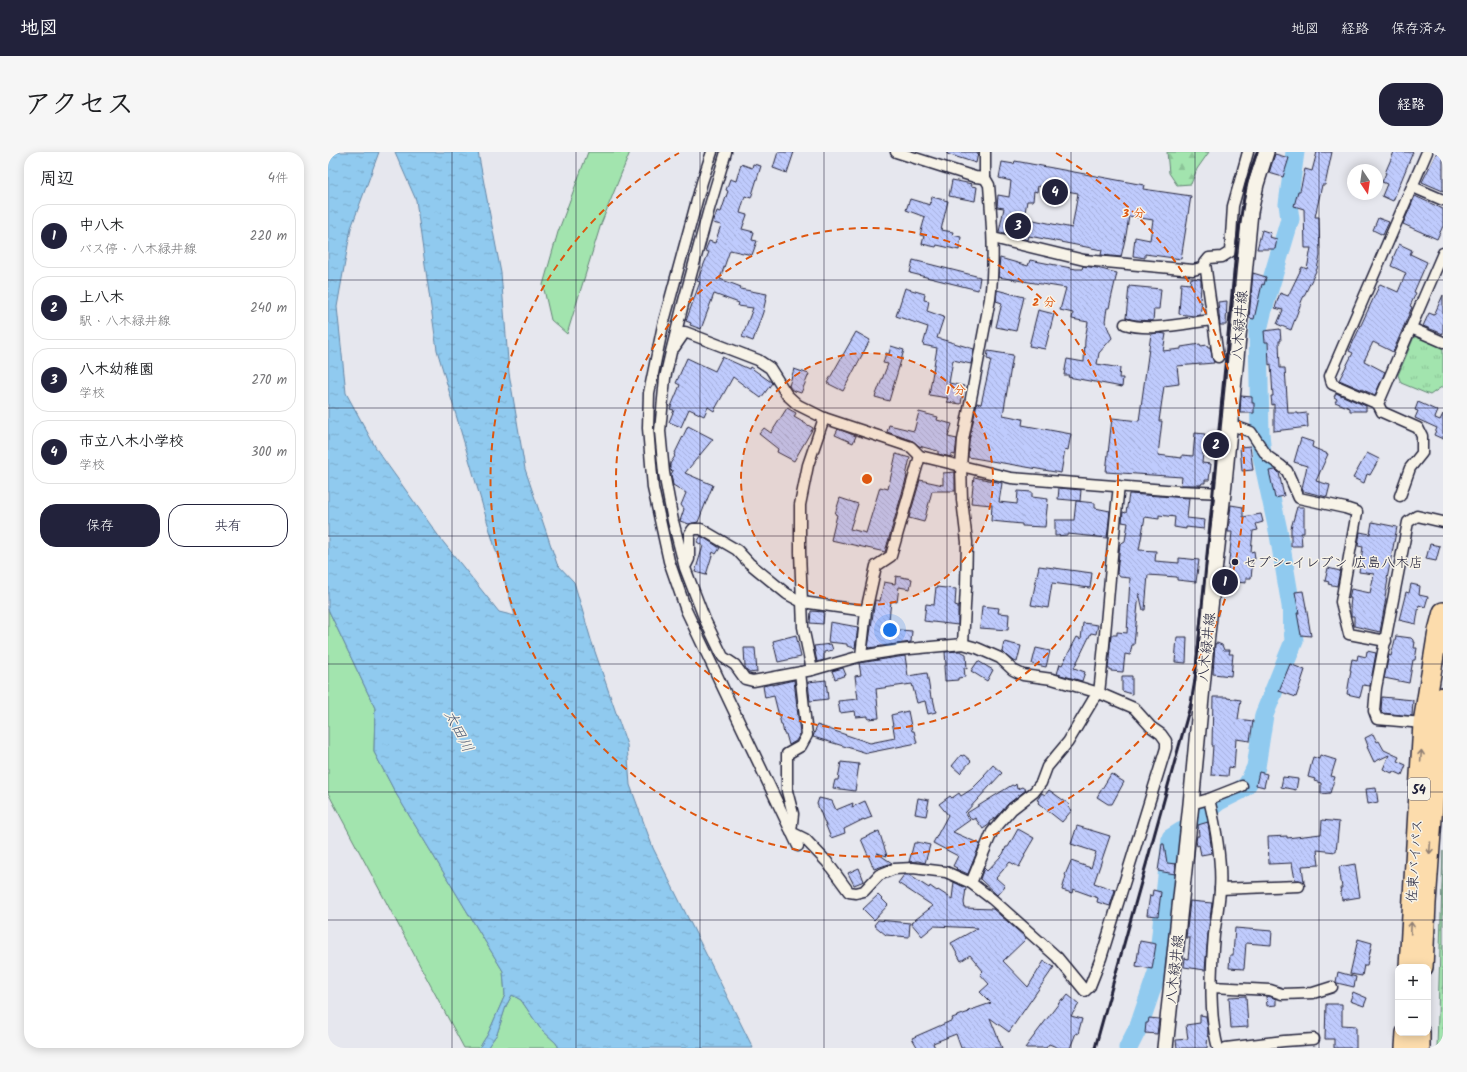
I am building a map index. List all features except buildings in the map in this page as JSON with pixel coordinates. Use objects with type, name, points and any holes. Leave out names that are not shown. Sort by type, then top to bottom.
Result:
[{"type":"highway","name":"佐東バイパス","points":[[1409,964],[1423,723],[1438,631],[1443,612]]},
{"type":"highway","name":"佐東バイパス","points":[[1423,964],[1438,734],[1443,697]]},
{"type":"highway","points":[[1405,1048],[1406,1036]]},
{"type":"highway","points":[[1420,1036],[1420,1048]]},
{"type":"main road","name":"八木緑井線","points":[[1165,1048],[1223,493],[1250,212],[1256,184],[1266,152]]},
{"type":"street","points":[[712,152],[702,182],[662,325],[649,393],[648,428],[653,488],[672,568],[686,610],[798,846]]},
{"type":"street","points":[[726,152],[709,209],[671,352],[665,378],[660,431],[664,473],[673,521],[685,568],[705,620],[723,657],[735,665],[745,679],[753,681],[812,670],[861,656],[899,650],[963,644],[978,648],[1000,658],[1013,670],[1023,676],[1052,679],[1099,693],[1134,708],[1151,727],[1162,734],[1166,741],[1166,748],[1116,912],[1090,986],[1085,991],[1057,957],[992,899],[971,883],[946,872],[901,868],[878,874],[864,891],[856,893],[849,892],[827,862],[805,839],[791,832]]},
{"type":"street","points":[[896,152],[975,177],[985,178]]},
{"type":"street","points":[[963,644],[967,542],[962,500],[961,466],[963,440],[993,276],[993,238],[989,185],[985,178],[985,152]]},
{"type":"street","points":[[1218,357],[1205,263],[1209,258],[1222,257],[1230,252],[1233,206],[1248,152]]},
{"type":"street","points":[[1400,496],[1410,468],[1422,453],[1422,436],[1418,428],[1382,412],[1378,404],[1332,384],[1330,376],[1427,152]]},
{"type":"street","points":[[1413,187],[1443,200]]},
{"type":"street","points":[[993,238],[1084,260],[1193,270],[1205,267]]},
{"type":"street","points":[[1378,404],[1443,254]]},
{"type":"street","points":[[1125,324],[1136,327],[1159,326],[1212,320]]},
{"type":"street","points":[[1411,328],[1443,342]]},
{"type":"street","points":[[649,393],[659,385],[666,359],[686,332],[758,360],[770,368],[787,395],[798,405],[824,418],[911,447],[920,456],[1011,478],[1223,493]]},
{"type":"street","points":[[812,670],[803,627],[800,505],[808,465],[824,418]]},
{"type":"street","points":[[1230,424],[1251,432],[1267,456],[1286,471],[1299,498],[1357,512],[1341,602],[1349,634],[1386,641]]},
{"type":"street","points":[[861,656],[866,611],[876,566],[891,556],[920,456]]},
{"type":"street","points":[[971,883],[992,832],[1012,809],[1034,792],[1041,783],[1047,767],[1068,742],[1093,700],[1099,693],[1119,486]]},
{"type":"street","points":[[1423,723],[1378,719],[1374,711],[1376,688],[1408,522],[1417,516],[1443,522]]},
{"type":"street","points":[[685,568],[689,558],[689,535],[694,529],[701,529],[737,550],[749,563],[787,594],[802,602],[866,611]]},
{"type":"street","points":[[791,832],[794,814],[788,791],[787,754],[801,746],[807,735],[800,672]]},
{"type":"street","points":[[1191,804],[1210,804],[1242,786]]},
{"type":"street","points":[[1210,804],[1220,858],[1220,889],[1214,937],[1212,987],[1214,1033],[1218,1048]]},
{"type":"street","points":[[1220,889],[1299,886]]},
{"type":"street","points":[[1212,987],[1270,990],[1282,994],[1313,993],[1332,987]]},
{"type":"street","points":[[1226,1048],[1314,1039]]},
{"type":"green space","points":[[588,152],[630,152],[601,224],[567,334],[551,320],[543,285],[558,232]]},
{"type":"green space","points":[[1167,152],[1209,152],[1197,169],[1191,184],[1177,185],[1169,173]]},
{"type":"green space","points":[[1420,335],[1443,345],[1443,386],[1430,395],[1401,383],[1398,375],[1414,337]]},
{"type":"green space","points":[[328,609],[375,708],[374,752],[395,792],[503,971],[505,995],[488,1034],[479,1048],[464,1048],[328,793]]},
{"type":"green space","points":[[1443,851],[1443,1048],[1437,1048]]},
{"type":"green space","points":[[512,995],[521,1000],[540,1028],[556,1043],[559,1048],[487,1048],[497,1034],[506,1006]]},
{"type":"water","name":"太田川","points":[[328,152],[379,152],[351,228],[337,307],[346,393],[377,450],[440,538],[499,612],[515,616],[437,350],[416,200],[395,152],[478,152],[501,273],[509,373],[525,469],[557,564],[574,582],[591,640],[627,745],[630,785],[653,848],[753,1048],[559,1048],[556,1043],[540,1028],[521,1000],[512,995],[506,1006],[497,1034],[487,1048],[479,1048],[488,1034],[505,995],[503,971],[395,792],[374,752],[375,708],[328,609]]},
{"type":"waterway","points":[[1197,819],[1219,801],[1246,786],[1250,780],[1256,767],[1264,715],[1294,641],[1291,606],[1279,535],[1262,456],[1260,433],[1258,330],[1290,219],[1288,204],[1295,152]]},
{"type":"waterway","points":[[1128,1048],[1139,1026],[1157,973],[1171,838],[1182,831]]},
{"type":"railway","points":[[1095,1048],[1191,703],[1195,680],[1237,241],[1246,185],[1257,152]]},
{"type":"place","name":"市立八木小学校","points":[[1055,192]]},
{"type":"place","name":"八木幼稚園","points":[[1018,226]]},
{"type":"place","name":"上八木","points":[[1216,445]]},
{"type":"place","name":"セブン-イレブン 広島八木店","points":[[1235,562]]},
{"type":"place","name":"中八木","points":[[1225,582]]}]
